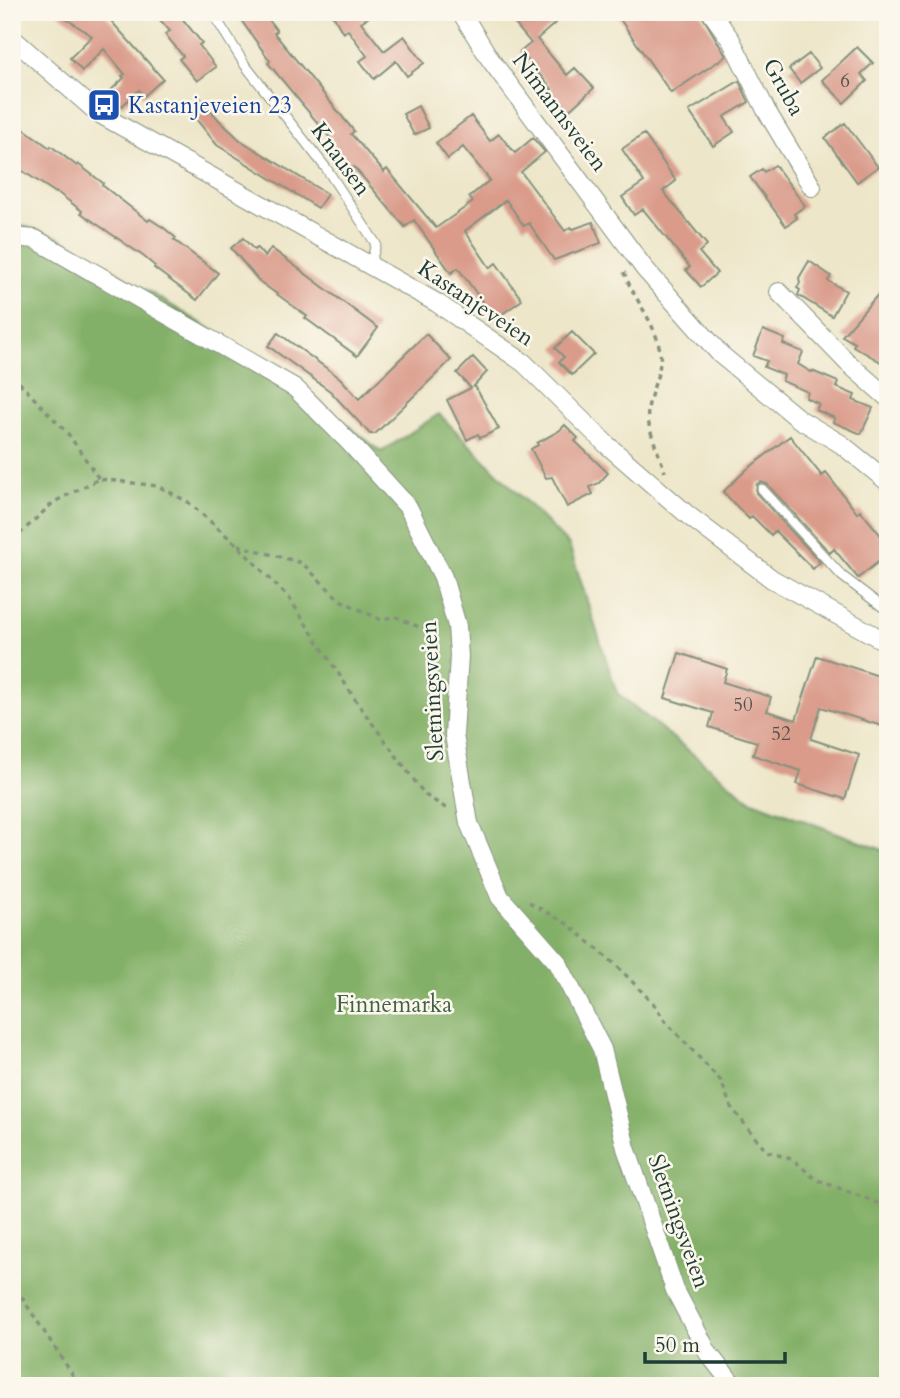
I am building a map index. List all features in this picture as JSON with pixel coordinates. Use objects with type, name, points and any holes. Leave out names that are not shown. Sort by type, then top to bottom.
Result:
[{"type":"street","name":"Nimannsveien","points":[[461,12],[490,59],[644,268],[721,355],[800,419],[841,444],[888,482]]},
{"type":"street","name":"Gruba","points":[[711,12],[731,40],[766,110],[812,187]]},
{"type":"street","name":"Kastanjeveien","points":[[12,38],[99,113],[437,303],[524,363],[606,444],[667,498],[772,579],[888,643]]},
{"type":"street","name":"Sletningsveien","points":[[12,237],[35,239],[295,387],[408,507],[443,577],[457,626],[459,656],[454,735],[469,823],[500,897],[558,963],[603,1049],[626,1148],[675,1290],[708,1353],[734,1386]]},
{"type":"street","points":[[779,292],[848,363],[888,398]]},
{"type":"lane","name":"Knausen","points":[[212,12],[245,65],[326,168],[376,244],[370,265]]},
{"type":"lane","points":[[761,489],[842,576],[888,611]]},
{"type":"path","points":[[623,269],[650,321],[660,347],[660,370],[648,420],[669,484],[667,498]]},
{"type":"path","points":[[12,375],[69,435],[100,479]]},
{"type":"path","points":[[12,541],[54,502],[100,479],[158,486],[188,502],[236,544],[289,598],[360,708],[425,795],[469,823]]},
{"type":"path","points":[[236,544],[302,563],[340,600],[381,620],[394,616],[419,627],[457,626]]},
{"type":"path","points":[[500,897],[520,897],[545,910],[569,925],[616,965],[721,1081],[731,1107],[766,1151],[794,1160],[815,1179],[888,1207]]},
{"type":"path","points":[[12,1279],[80,1386]]},
{"type":"green space","name":"Finnemarka","points":[[17,224],[60,238],[209,328],[300,386],[381,452],[439,414],[569,545],[617,693],[750,800],[888,852],[888,1386],[12,1386],[12,225]]},
{"type":"building","points":[[56,12],[103,12],[163,79],[144,96],[139,90],[122,106],[109,92],[125,74],[104,49],[82,71],[70,58],[92,36]]},
{"type":"building","points":[[153,12],[177,12],[202,43],[199,45],[216,67],[197,81],[179,59],[183,56],[165,34],[170,31]]},
{"type":"building","points":[[238,12],[263,12],[277,31],[274,33],[354,131],[351,134],[384,172],[387,169],[436,228],[473,202],[469,197],[490,180],[463,147],[448,159],[436,143],[471,116],[490,141],[499,134],[515,153],[533,138],[545,152],[521,172],[565,231],[593,222],[601,243],[554,260],[529,223],[524,226],[506,200],[465,231],[490,268],[496,263],[522,300],[495,319],[458,268],[451,273],[414,220],[405,227],[354,167],[351,170],[332,148],[335,146],[331,139],[268,63],[270,61]]},
{"type":"building","points":[[331,12],[377,12],[361,22],[384,51],[404,36],[424,63],[407,76],[396,61],[374,79],[360,61],[367,56],[348,30],[343,33]]},
{"type":"building","points":[[505,12],[568,12],[537,39],[567,75],[575,68],[594,88],[563,116],[544,96],[552,89],[520,52],[531,43]]},
{"type":"building","points":[[615,12],[700,12],[726,56],[671,93]]},
{"type":"building","points":[[857,47],[873,63],[861,74],[867,81],[844,103],[822,80]]},
{"type":"building","points":[[809,54],[820,68],[800,83],[789,69]]},
{"type":"building","points":[[739,81],[749,102],[724,117],[734,132],[713,146],[689,111]]},
{"type":"building","points":[[200,98],[240,140],[327,194],[318,208],[217,145],[188,109]]},
{"type":"building","points":[[418,106],[429,128],[414,135],[403,114]]},
{"type":"building","points":[[845,123],[878,167],[857,182],[825,138]]},
{"type":"building","points":[[24,129],[77,166],[78,164],[148,221],[150,219],[164,228],[176,238],[174,240],[218,273],[197,300],[57,192],[12,164],[12,144]]},
{"type":"building","points":[[644,134],[676,181],[663,191],[707,245],[699,252],[717,273],[701,287],[686,270],[690,267],[643,209],[634,215],[622,197],[644,182],[622,149]]},
{"type":"building","points":[[775,165],[805,206],[794,214],[797,218],[786,226],[750,177]]},
{"type":"building","points":[[243,238],[265,257],[271,248],[378,328],[357,356],[259,281],[231,248]]},
{"type":"building","points":[[809,261],[831,276],[828,281],[846,291],[832,316],[798,295],[799,278]]},
{"type":"building","points":[[888,283],[888,366],[853,346],[855,343],[842,336]]},
{"type":"building","points":[[763,330],[785,339],[783,344],[803,352],[798,364],[838,382],[836,387],[855,395],[853,400],[873,408],[861,434],[833,422],[835,418],[816,410],[819,404],[806,398],[808,392],[782,381],[784,375],[764,367],[767,361],[753,356]]},
{"type":"building","points":[[572,332],[594,354],[572,375],[559,362],[564,357],[555,348]]},
{"type":"building","points":[[278,333],[340,378],[359,399],[426,334],[451,360],[375,434],[370,434],[330,391],[268,346]]},
{"type":"building","points":[[473,357],[487,372],[473,387],[475,386],[499,429],[480,438],[478,434],[467,440],[447,400],[471,388],[457,373]]},
{"type":"building","points":[[565,425],[578,438],[575,441],[608,473],[599,483],[590,487],[593,494],[567,507],[552,477],[546,478],[531,449]]},
{"type":"building","points":[[790,436],[822,476],[826,473],[857,513],[860,510],[888,544],[888,554],[858,578],[834,549],[830,553],[767,484],[757,484],[756,493],[820,562],[813,569],[775,531],[771,535],[752,516],[749,519],[723,492]]},
{"type":"building","points":[[679,653],[727,669],[723,682],[771,697],[767,711],[796,720],[817,656],[888,679],[888,718],[885,727],[821,707],[811,739],[859,755],[845,799],[797,784],[801,771],[753,755],[757,742],[709,727],[713,713],[665,698]]},
{"type":"place","name":"Kastanjeveien 23","points":[[104,105]]}]
